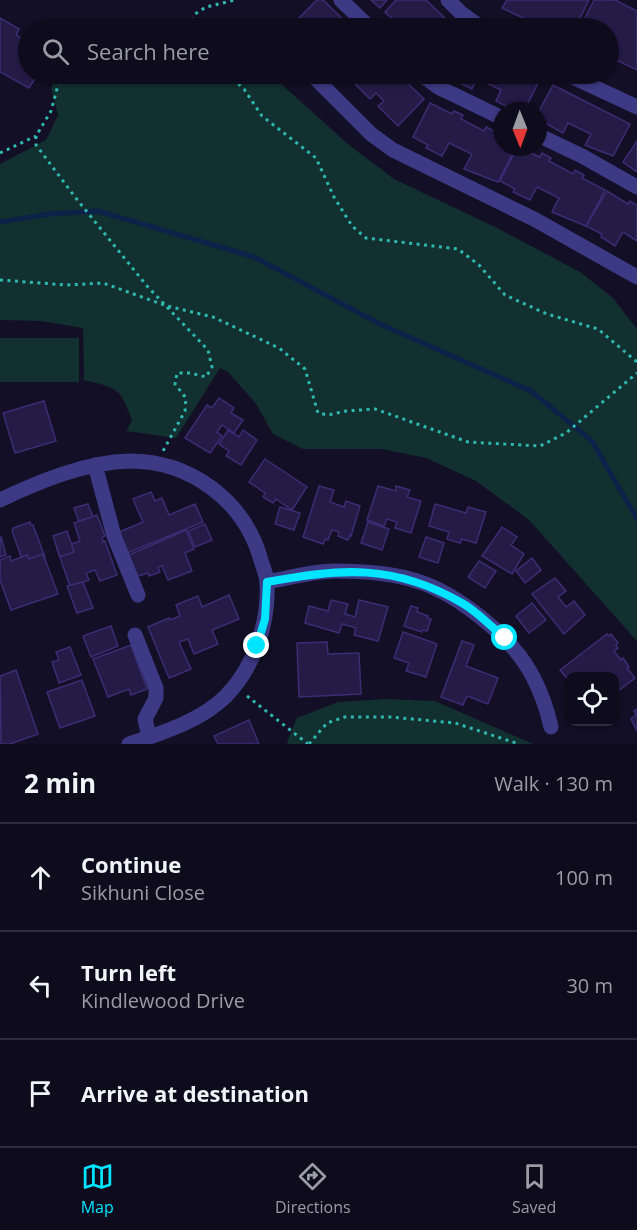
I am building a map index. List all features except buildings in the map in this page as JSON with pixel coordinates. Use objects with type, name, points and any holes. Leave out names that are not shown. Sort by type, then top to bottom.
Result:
[{"type":"street","points":[[342,0],[360,18]]},
{"type":"street","points":[[448,0],[468,18]]},
{"type":"street","points":[[321,84],[371,134],[393,150],[534,219],[637,277]]},
{"type":"street","points":[[434,84],[493,114]]},
{"type":"street","points":[[588,84],[637,107]]},
{"type":"street","points":[[547,139],[637,187]]},
{"type":"street","points":[[0,500],[63,474],[94,465],[130,461],[165,465],[198,477],[220,494],[242,518],[256,545],[267,582],[265,619],[246,672],[225,697],[199,716],[129,744]]},
{"type":"street","points":[[94,465],[114,536],[138,595]]},
{"type":"street","points":[[267,582],[333,571],[375,573],[418,581],[464,604],[505,638],[532,674],[545,702],[551,727]]},
{"type":"street","points":[[135,635],[156,688],[156,698],[145,719],[149,737]]},
{"type":"path","points":[[194,18],[195,14],[206,7],[235,0]]},
{"type":"path","points":[[59,84],[51,111],[36,136],[36,145],[147,286],[208,350],[212,367],[206,377],[177,373],[175,384],[186,398],[185,411],[156,464]]},
{"type":"path","points":[[238,84],[262,116],[316,158],[334,197],[352,226],[366,238],[458,249],[480,265],[505,295],[548,314],[598,329],[637,362]]},
{"type":"path","points":[[0,153],[36,136]]},
{"type":"path","points":[[0,280],[68,285],[103,283],[167,306],[213,317],[279,348],[305,369],[318,413],[328,415],[375,409],[468,442],[540,446],[566,433],[637,372]]},
{"type":"path","points":[[234,686],[309,744],[327,723],[345,717],[454,723],[519,744]]},
{"type":"green space","points":[[53,84],[281,84],[349,145],[394,179],[497,228],[580,272],[613,298],[637,329],[637,641],[529,520],[476,481],[426,458],[382,449],[303,449],[273,434],[256,404],[228,372],[220,368],[176,438],[126,431],[132,421],[120,395],[103,385],[84,380],[83,328],[40,321],[0,320],[0,164],[46,140],[58,115],[51,88]]},
{"type":"green space","points":[[0,338],[79,338],[79,382],[0,382]]},
{"type":"green space","points":[[385,699],[435,701],[533,744],[288,744],[287,742],[297,718],[338,702]]},
{"type":"waterway","points":[[0,222],[50,214],[98,211],[254,257],[380,324],[531,391],[592,441],[637,519]]},
{"type":"route","points":[[257,646],[265,619],[267,582],[333,571],[375,573],[418,581],[464,604],[505,638]]}]
